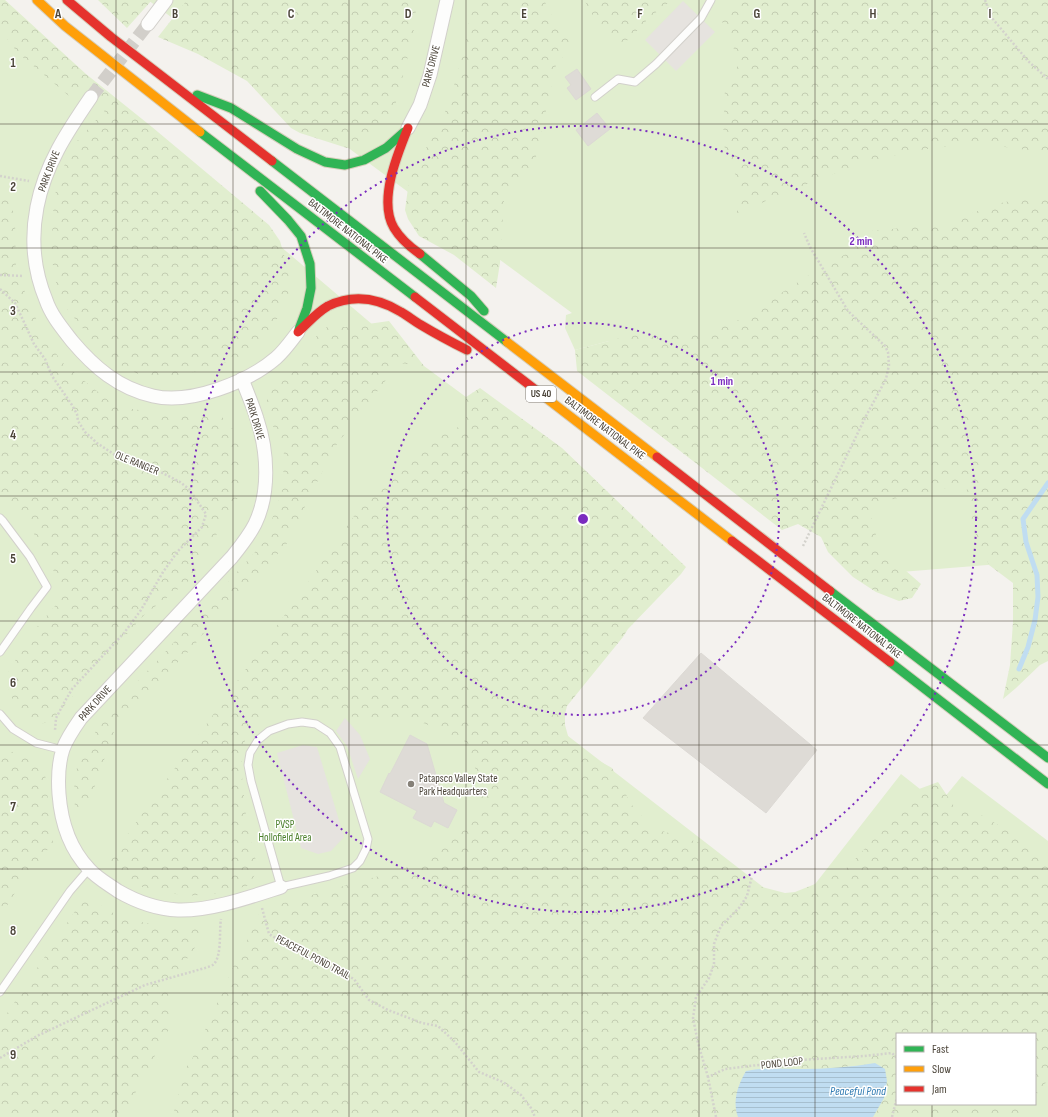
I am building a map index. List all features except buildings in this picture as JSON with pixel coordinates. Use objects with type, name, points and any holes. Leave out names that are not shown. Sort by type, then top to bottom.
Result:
[{"type":"main road","name":"BALTIMORE NATIONAL PIKE","points":[[37,0],[65,26],[213,142],[1048,784]]},
{"type":"main road","name":"BALTIMORE NATIONAL PIKE","points":[[67,0],[178,88],[1048,758]]},
{"type":"main road","points":[[178,88],[231,108],[297,148],[325,162],[346,165],[364,160],[386,148],[408,128]]},
{"type":"main road","points":[[408,128],[397,155],[387,197],[388,213],[394,228],[408,245],[471,296],[516,348]]},
{"type":"main road","points":[[213,142],[288,220],[301,236],[310,264],[311,288],[307,308],[298,332]]},
{"type":"main road","points":[[298,332],[318,313],[336,303],[348,299],[365,298],[382,302],[397,309],[426,328],[523,380]]},
{"type":"street","points":[[148,24],[166,0]]},
{"type":"street","name":"PARK DRIVE","points":[[408,128],[420,105],[430,75],[447,0]]},
{"type":"street","name":"PARK DRIVE","points":[[91,97],[63,139],[50,162],[42,185],[34,228],[34,251],[38,277],[46,301],[66,334],[83,354],[98,369],[117,382],[135,390],[153,396],[171,399],[189,398],[223,388],[261,368],[276,358],[298,332]]},
{"type":"street","name":"PARK DRIVE","points":[[242,379],[258,420],[265,456],[265,490],[255,524],[247,538],[232,558],[81,718],[70,734],[57,748],[59,766],[58,782],[63,819],[68,837],[77,853],[89,869],[104,882],[140,902],[179,910],[200,908],[223,904],[282,887]]},
{"type":"lane","points":[[596,97],[618,79],[635,82],[656,64],[701,18],[712,0]]},
{"type":"lane","points":[[0,518],[30,557],[47,587],[0,652]]},
{"type":"lane","points":[[0,714],[12,729],[36,743],[57,748]]},
{"type":"lane","name":"PARK DRIVE","points":[[302,722],[316,724],[330,733],[340,747],[368,839],[366,849],[360,860],[353,868],[336,874],[282,887],[251,781],[248,765],[250,753],[258,740],[269,731],[288,724],[302,722]]},
{"type":"lane","points":[[0,992],[70,891],[89,869]]},
{"type":"path","points":[[985,0],[992,18],[1028,61],[1048,79]]},
{"type":"path","points":[[0,176],[21,179],[42,185]]},
{"type":"path","points":[[795,563],[866,416],[886,379],[889,365],[888,352],[885,346],[848,311],[810,247],[804,233]]},
{"type":"path","points":[[0,275],[38,277]]},
{"type":"path","name":"OLE RANGER","points":[[0,289],[14,303],[34,344],[45,359],[52,376],[72,405],[78,421],[85,432],[97,443],[118,457],[135,464],[151,467],[180,482],[189,489],[206,514],[202,527],[178,551],[163,572],[141,610],[124,633],[72,689],[56,718],[57,748]]},
{"type":"path","points":[[716,1117],[708,1077],[698,1043],[693,1018],[696,997],[709,978],[714,964],[714,944],[721,926],[739,908],[747,896],[752,876]]},
{"type":"path","name":"PEACEFUL POND TRAIL","points":[[257,894],[269,934],[287,946],[354,979],[369,1000],[376,1004],[422,1023],[438,1026],[455,1042],[479,1072],[503,1082],[521,1096],[532,1108],[535,1117]]},
{"type":"path","points":[[0,1058],[37,1036],[145,985],[213,965],[217,958],[223,904]]},
{"type":"path","name":"POND LOOP","points":[[708,1077],[725,1069],[800,1060],[864,1056],[892,1052],[896,1057]]},
{"type":"path","points":[[892,1117],[896,1101]]},
{"type":"green space","points":[[0,0],[5,0],[86,74],[269,225],[280,241],[291,279],[291,288],[273,328],[250,350],[234,360],[180,376],[152,379],[142,376],[107,358],[62,303],[58,293],[51,255],[54,198],[62,170],[77,141],[97,119],[106,114],[91,91],[81,89],[69,96],[18,53],[0,30]]},
{"type":"green space","points":[[98,0],[152,0],[127,28]]},
{"type":"green space","points":[[148,0],[1048,0],[1048,560],[876,574],[609,341],[575,350],[565,328],[566,315],[572,313]]},
{"type":"green space","points":[[187,0],[417,0],[413,37],[390,123],[347,148],[300,133],[291,128],[247,81],[198,54],[158,37]]},
{"type":"green space","points":[[471,0],[544,0],[552,16],[567,32],[570,41],[568,51],[556,65],[534,166],[504,200],[500,263],[496,288],[454,255],[419,236],[408,219],[405,210],[409,181],[449,104],[467,37]]},
{"type":"green space","points":[[584,0],[672,0],[650,17],[628,40],[619,43],[611,37],[590,12]]},
{"type":"green space","points":[[740,0],[1048,0],[1048,153],[975,145],[952,146],[907,153],[841,171],[777,196],[757,206],[735,223],[741,189],[723,143],[725,86],[737,69],[737,56],[721,19]]},
{"type":"green space","name":"PVSP Hollofield Area","points":[[0,3],[207,184],[373,325],[466,397],[550,722],[794,911],[901,774],[939,804],[962,776],[1048,841],[1048,1117],[0,1117]]},
{"type":"green space","points":[[1035,195],[1048,195],[1048,661],[1040,665],[1003,699],[1010,665],[1013,622],[1013,583],[989,565],[973,528],[966,484],[888,500],[871,515],[878,543],[897,563],[921,584],[912,598],[899,601],[876,592],[853,577],[828,552],[821,537],[798,524],[782,530],[577,371],[575,350],[624,337],[650,333],[706,331],[719,328],[745,317],[804,278],[851,251],[871,231],[944,224],[993,205]]},
{"type":"green space","points":[[0,200],[10,200],[15,219],[16,270],[44,338],[64,364],[115,406],[156,413],[208,413],[217,411],[239,436],[240,445],[239,496],[190,580],[144,615],[51,721],[33,726],[19,713],[7,685],[7,675],[36,628],[61,599],[63,589],[22,512],[0,501]]},
{"type":"green space","points":[[389,321],[424,366],[399,363],[334,448],[286,545],[203,634],[192,648],[117,723],[89,803],[75,815],[74,774],[103,717],[157,661],[264,542],[283,488],[284,448],[266,412],[268,388],[301,367],[317,335],[327,327],[347,327]]},
{"type":"green space","points":[[480,388],[562,448],[686,567],[628,629],[567,706],[565,714],[565,725],[570,743],[612,768],[631,804],[650,825],[659,830],[707,845],[751,883],[785,893],[795,892],[830,878],[848,867],[919,789],[938,782],[958,812],[976,812],[1019,837],[1048,861],[1048,1080],[1036,1095],[1036,1033],[896,1033],[896,1105],[1028,1105],[1019,1117],[873,1117],[884,1098],[875,1063],[822,1068],[768,1068],[736,1111],[738,1117],[176,1117],[174,1111],[184,1070],[192,1059],[235,963],[244,955],[252,918],[283,903],[404,869],[435,852],[479,817],[481,783],[464,740],[416,720],[366,721],[328,709],[276,708],[246,734],[241,767],[247,825],[258,869],[249,885],[225,893],[186,896],[132,885],[107,863],[370,493],[430,439],[455,429],[466,422],[466,397]]},
{"type":"green space","points":[[0,742],[4,749],[41,762],[45,773],[53,843],[21,883],[0,917]]},
{"type":"green space","points":[[85,896],[122,918],[161,926],[204,926],[201,939],[168,986],[170,1027],[129,1105],[125,1117],[0,1117],[0,1024]]},
{"type":"shaded area","points":[[683,1],[715,32],[676,71],[645,40]]},
{"type":"shaded area","points":[[345,718],[360,735],[370,759],[358,779],[347,746],[336,731]]},
{"type":"shaded area","points":[[303,745],[317,747],[344,837],[331,851],[318,854],[301,848],[277,753]]},
{"type":"water","name":"Peaceful Pond","points":[[875,1063],[885,1069],[887,1081],[884,1098],[873,1117],[738,1117],[736,1111],[737,1093],[746,1071],[766,1069],[829,1068]]},
{"type":"waterway","points":[[1019,669],[1028,647],[1035,620],[1038,597],[1037,575],[1026,542],[1023,519],[1048,483]]},
{"type":"tunnel","points":[[91,97],[148,24]]},
{"type":"traffic: fast","points":[[197,95],[231,108],[297,149],[325,162],[345,165],[364,160],[386,148],[404,132]]},
{"type":"traffic: fast","points":[[200,132],[415,297]]},
{"type":"traffic: fast","points":[[272,161],[507,342]]},
{"type":"traffic: fast","points":[[260,191],[301,236],[310,264],[311,288],[307,308],[299,329]]},
{"type":"traffic: fast","points":[[420,254],[471,296],[484,311]]},
{"type":"traffic: fast","points":[[830,591],[1048,758]]},
{"type":"traffic: fast","points":[[890,662],[1048,784]]},
{"type":"traffic: slow","points":[[37,0],[65,26],[200,132]]},
{"type":"traffic: slow","points":[[507,342],[657,457]]},
{"type":"traffic: slow","points":[[541,394],[732,541]]},
{"type":"traffic: jam","points":[[67,0],[111,37],[272,161]]},
{"type":"traffic: jam","points":[[408,128],[391,178],[388,192],[388,205],[394,228],[399,235],[420,254]]},
{"type":"traffic: jam","points":[[415,297],[541,394]]},
{"type":"traffic: jam","points":[[298,332],[328,306],[347,300],[365,299],[383,303],[392,307],[432,332],[467,350]]},
{"type":"traffic: jam","points":[[657,457],[830,591]]},
{"type":"traffic: jam","points":[[732,541],[890,662]]},
{"type":"place","name":"Patapsco Valley State Park Headquarters","points":[[411,784]]}]
